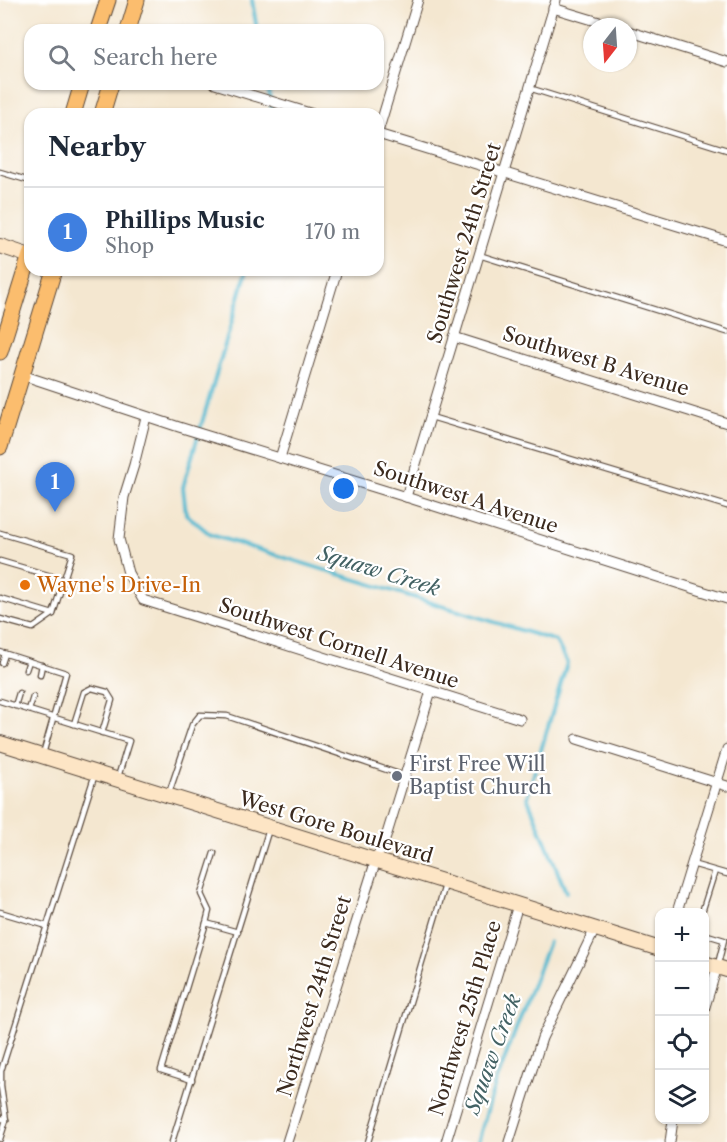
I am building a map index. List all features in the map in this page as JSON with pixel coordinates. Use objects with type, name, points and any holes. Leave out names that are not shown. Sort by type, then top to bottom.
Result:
[{"type":"main road","points":[[100,24],[108,0]]},
{"type":"main road","points":[[130,24],[137,0]]},
{"type":"main road","points":[[74,108],[80,90]]},
{"type":"main road","points":[[104,108],[109,90]]},
{"type":"main road","points":[[0,246],[24,254]]},
{"type":"main road","points":[[0,349],[24,275]]},
{"type":"main road","points":[[0,447],[52,276]]},
{"type":"main road","name":"West Gore Boulevard","points":[[0,743],[655,947]]},
{"type":"street","points":[[384,113],[418,0]]},
{"type":"street","points":[[554,4],[592,18]]},
{"type":"street","name":"Southwest 24th Street","points":[[406,496],[554,4]]},
{"type":"street","points":[[637,34],[727,62]]},
{"type":"street","points":[[234,90],[293,108]]},
{"type":"street","points":[[384,135],[727,242]]},
{"type":"street","points":[[280,458],[335,276]]},
{"type":"street","name":"Southwest B Avenue","points":[[454,337],[727,423]]},
{"type":"street","name":"Southwest A Avenue","points":[[22,375],[218,440],[406,496],[727,599]]},
{"type":"street","name":"Southwest Cornell Avenue","points":[[146,417],[124,497],[119,539],[128,573],[143,600],[520,719]]},
{"type":"street","points":[[376,860],[386,837],[431,691]]},
{"type":"street","points":[[577,739],[727,786]]},
{"type":"street","points":[[678,908],[727,749]]},
{"type":"street","name":"Northwest 24th Street","points":[[287,1142],[376,860]]},
{"type":"street","name":"Northwest 25th Place","points":[[446,1142],[518,905]]},
{"type":"street","points":[[509,1142],[542,1038],[595,929]]},
{"type":"street","points":[[709,994],[716,966]]},
{"type":"street","points":[[670,1142],[672,1124]]},
{"type":"lane","points":[[529,88],[727,150]]},
{"type":"lane","points":[[0,172],[24,179]]},
{"type":"lane","points":[[479,255],[727,332]]},
{"type":"lane","points":[[430,417],[727,506]]},
{"type":"lane","points":[[0,533],[72,555],[53,614],[33,628],[0,619]]},
{"type":"lane","points":[[0,561],[64,580]]},
{"type":"lane","points":[[0,598],[53,614]]},
{"type":"lane","points":[[2,663],[3,653],[66,673],[42,757]]},
{"type":"lane","points":[[26,670],[28,661]]},
{"type":"lane","points":[[39,675],[42,665]]},
{"type":"lane","points":[[74,724],[84,692],[92,688],[107,692],[112,700],[102,733]]},
{"type":"lane","points":[[15,706],[19,693]]},
{"type":"lane","points":[[29,710],[33,697]]},
{"type":"lane","points":[[0,701],[129,741],[117,780]]},
{"type":"lane","points":[[168,796],[192,725],[200,715],[227,716],[405,776]]},
{"type":"lane","points":[[0,1139],[3,1119],[1,1071],[95,773]]},
{"type":"lane","points":[[172,1142],[270,827]]},
{"type":"lane","points":[[192,1080],[161,1070],[209,911],[201,894],[214,853]]},
{"type":"lane","points":[[692,863],[727,874]]},
{"type":"lane","points":[[703,908],[715,871]]},
{"type":"lane","points":[[368,1142],[446,882]]},
{"type":"lane","points":[[0,912],[47,926]]},
{"type":"lane","points":[[206,923],[237,932]]},
{"type":"lane","points":[[709,935],[724,940],[716,966]]},
{"type":"waterway","name":"Squaw Creek","points":[[252,0],[256,24]]},
{"type":"waterway","name":"Squaw Creek","points":[[268,90],[272,108]]},
{"type":"waterway","name":"Squaw Creek","points":[[245,276],[183,487],[186,514],[211,535],[556,641],[567,663],[527,797],[566,892]]},
{"type":"waterway","name":"Squaw Creek","points":[[478,1142],[494,1087],[549,942]]},
{"type":"place","name":"Phillips Music","points":[[55,512]]},
{"type":"place","name":"Wayne's Drive-In","points":[[25,585]]},
{"type":"place","name":"First Free Will Baptist Church","points":[[397,776]]}]
